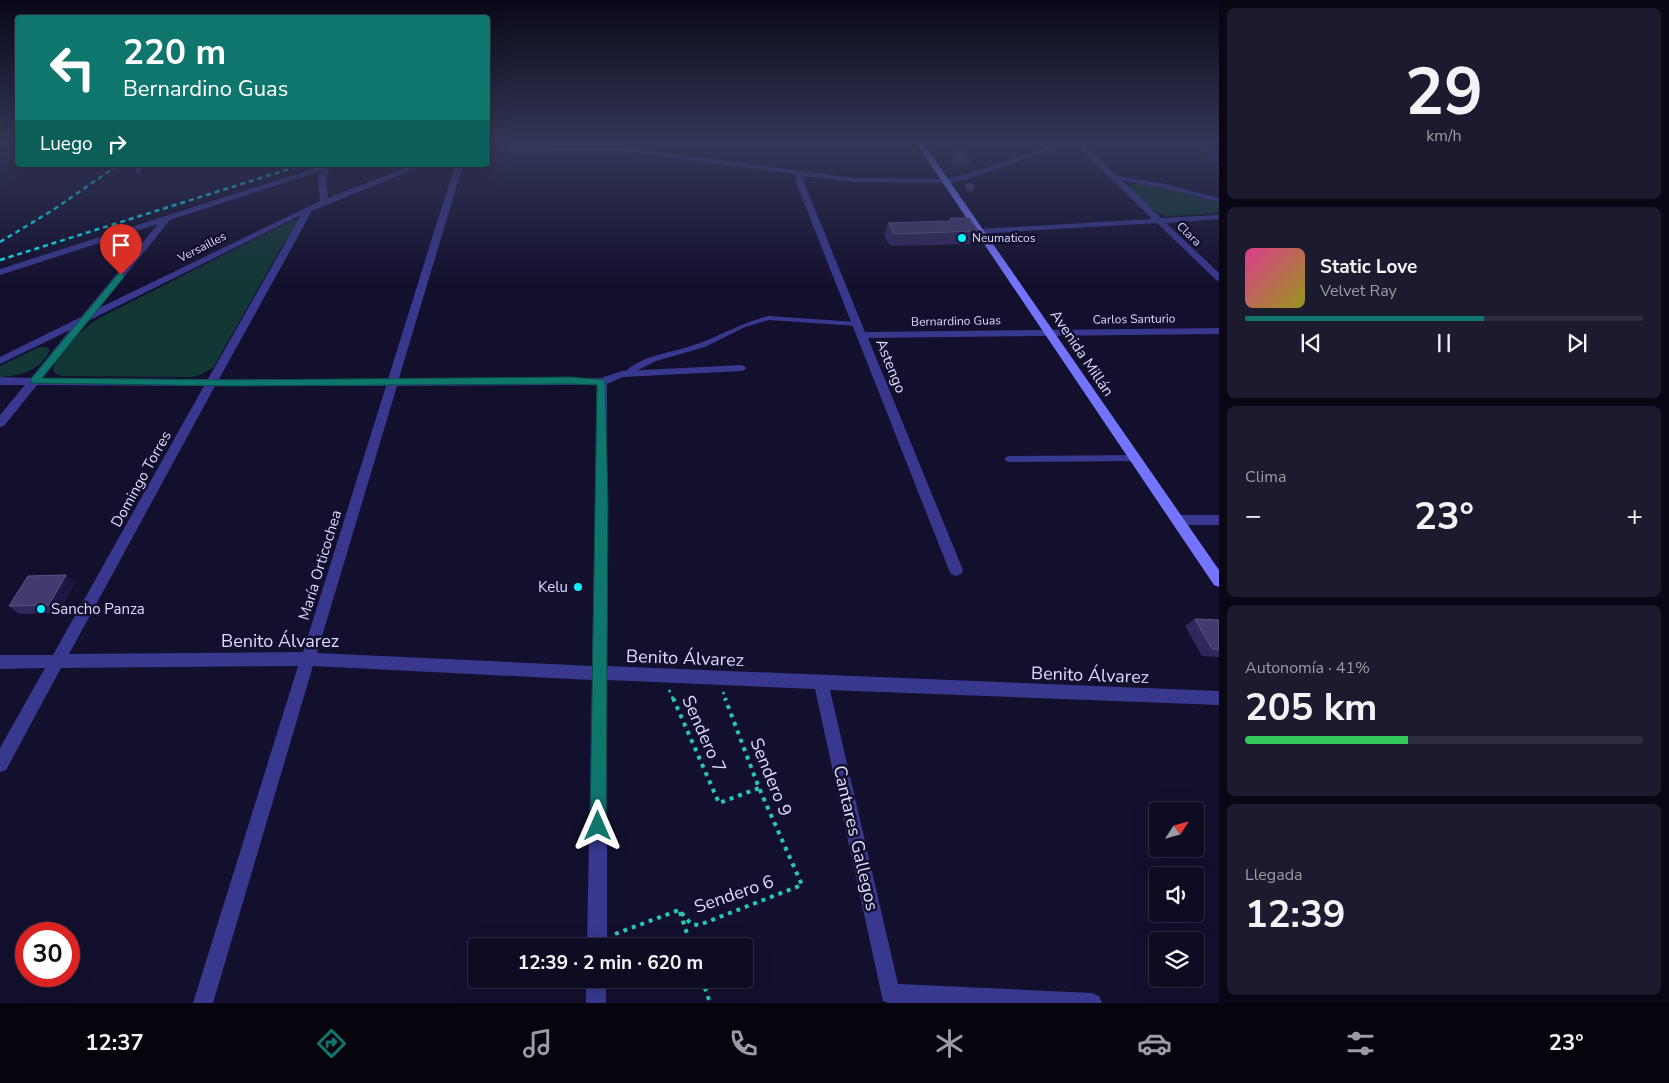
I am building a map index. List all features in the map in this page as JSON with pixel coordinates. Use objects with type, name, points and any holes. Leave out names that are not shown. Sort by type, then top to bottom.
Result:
[{"type":"main road","name":"Avenida Millán","points":[[952,190],[1219,581]]},
{"type":"street","points":[[0,272],[256,190]]},
{"type":"street","points":[[323,190],[324,202]]},
{"type":"street","name":"Versailles","points":[[0,361],[309,208],[356,190]]},
{"type":"street","name":"María Orticochea","points":[[203,1003],[452,190]]},
{"type":"street","name":"Astengo","points":[[803,190],[956,570]]},
{"type":"street","name":"Clara","points":[[1127,190],[1219,278]]},
{"type":"street","points":[[1179,190],[1219,200]]},
{"type":"street","name":"Domingo Torres","points":[[0,764],[309,208]]},
{"type":"street","points":[[980,232],[1219,217]]},
{"type":"street","points":[[0,423],[167,218]]},
{"type":"street","name":"Carlos Santurio","points":[[1050,333],[1219,331]]},
{"type":"street","name":"Bernardino Guas","points":[[862,335],[1050,333]]},
{"type":"street","points":[[0,381],[213,383],[394,381],[602,382],[627,374],[742,368]]},
{"type":"street","points":[[597,938],[602,382]]},
{"type":"street","points":[[1178,520],[1219,520]]},
{"type":"street","name":"Benito Álvarez","points":[[0,662],[308,658],[599,674],[1219,698]]},
{"type":"street","name":"Cantares Gallegos","points":[[821,683],[890,994],[1092,1003]]},
{"type":"street","points":[[596,988],[596,1003]]},
{"type":"lane","points":[[627,374],[637,366],[657,357],[699,346],[755,320],[769,318],[858,324]]},
{"type":"lane","points":[[1008,460],[1136,458]]},
{"type":"path","name":"Sendero 7","points":[[663,676],[719,803],[759,788]]},
{"type":"path","name":"Sendero 9","points":[[717,678],[759,788],[802,885]]},
{"type":"path","name":"Sendero 6","points":[[611,938],[679,910],[691,924],[699,925],[802,885]]},
{"type":"path","points":[[679,910],[688,938]]},
{"type":"path","points":[[705,988],[710,1003]]},
{"type":"green space","points":[[1132,190],[1175,190],[1219,202],[1219,213],[1169,216],[1163,215],[1148,206]]},
{"type":"green space","points":[[293,220],[298,220],[298,222],[281,248],[213,368],[200,375],[191,377],[62,376],[55,373],[53,369],[60,355],[79,334],[99,318]]},
{"type":"green space","points":[[39,347],[47,347],[50,350],[36,367],[23,373],[0,377],[0,366]]},
{"type":"building","points":[[951,218],[969,218],[979,231],[894,234],[888,223],[950,221]]},
{"type":"building","points":[[66,575],[49,605],[9,606],[28,576]]},
{"type":"building","points":[[1195,619],[1219,620],[1219,650],[1212,649]]},
{"type":"railway","points":[[0,242],[82,190]]},
{"type":"railway","points":[[0,260],[223,190]]},
{"type":"place","name":"Neumaticos","points":[[962,238]]},
{"type":"place","name":"Kelu","points":[[578,587]]},
{"type":"place","name":"Sancho Panza","points":[[41,609]]},
{"type":"route","points":[[121,275],[34,381],[231,383],[394,381],[602,382],[598,826]]}]
